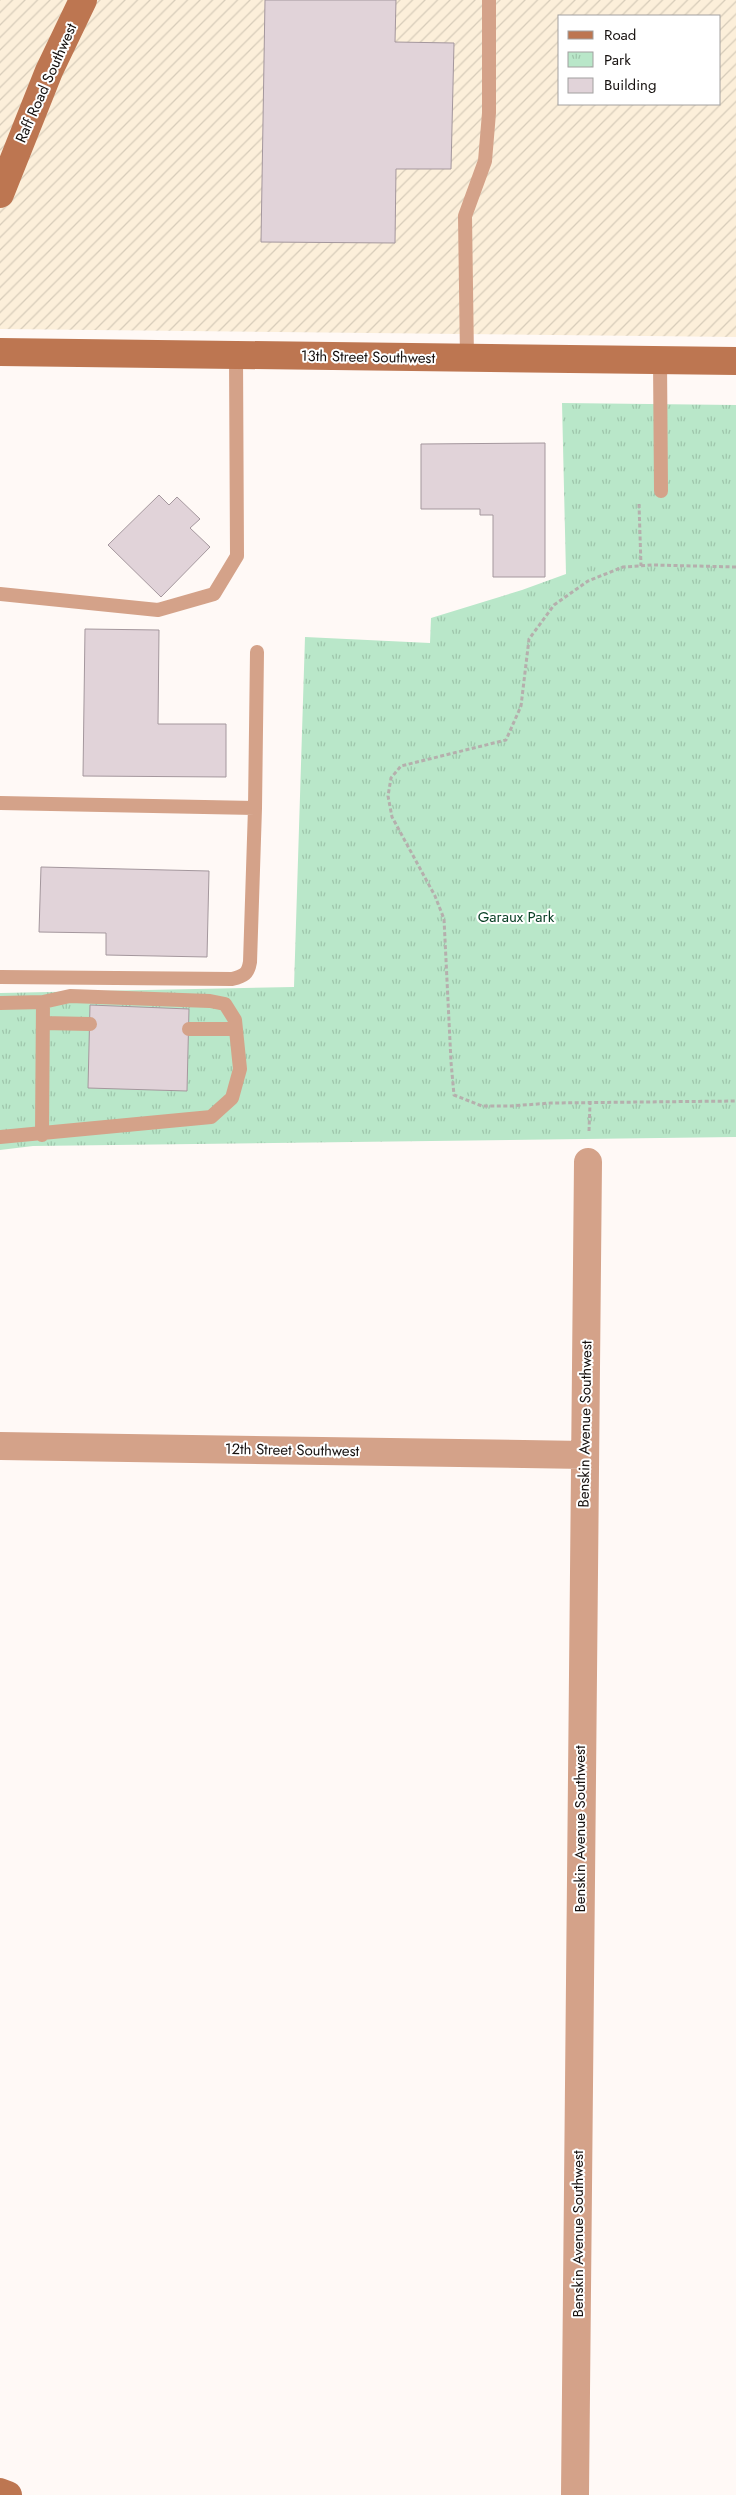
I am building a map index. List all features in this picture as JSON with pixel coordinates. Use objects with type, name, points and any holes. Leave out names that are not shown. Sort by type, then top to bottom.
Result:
[{"type":"street","name":"Raff Road Southwest","points":[[0,194],[49,71],[83,0]]},
{"type":"street","name":"13th Street Southwest","points":[[0,352],[736,361]]},
{"type":"street","name":"Benskin Avenue Southwest","points":[[575,2495],[588,1162]]},
{"type":"street","name":"12th Street Southwest","points":[[0,1446],[584,1455]]},
{"type":"street","points":[[0,2492],[8,2495]]},
{"type":"lane","points":[[467,358],[466,216],[485,161],[489,113],[489,0]]},
{"type":"lane","points":[[0,594],[158,610],[214,594],[237,556],[236,355]]},
{"type":"lane","points":[[660,360],[661,491]]},
{"type":"lane","points":[[0,977],[232,979],[243,977],[249,970],[255,808],[256,652]]},
{"type":"lane","points":[[0,803],[255,808]]},
{"type":"lane","points":[[0,1003],[43,1002],[70,996],[210,1001],[225,1004],[235,1020],[240,1069],[232,1098],[211,1118],[42,1135],[0,1137]]},
{"type":"lane","points":[[42,1135],[43,1002]]},
{"type":"lane","points":[[43,1022],[90,1024]]},
{"type":"lane","points":[[188,1029],[236,1029]]},
{"type":"path","points":[[639,501],[641,566]]},
{"type":"path","points":[[736,567],[623,567],[588,581],[554,605],[529,639],[521,706],[506,740],[464,752],[436,756],[401,766],[391,778],[388,796],[392,817],[435,896],[444,919],[454,1095],[482,1106],[551,1103],[632,1104],[736,1101]]},
{"type":"shaded area","points":[[0,0],[736,0],[736,337],[0,329]]},
{"type":"green space","name":"Garaux Park","points":[[562,403],[736,405],[736,1137],[33,1146],[0,1150],[0,993],[294,987],[305,637],[430,643],[431,618],[522,590],[566,574]]},
{"type":"building","points":[[265,0],[396,0],[395,42],[454,43],[451,169],[396,169],[395,243],[261,242]]},
{"type":"building","points":[[545,443],[545,577],[493,577],[493,515],[480,515],[480,509],[421,509],[421,444]]},
{"type":"building","points":[[159,495],[169,505],[177,497],[200,519],[190,528],[210,547],[161,597],[108,545]]},
{"type":"building","points":[[85,629],[159,630],[158,724],[226,724],[226,777],[83,776]]},
{"type":"building","points":[[41,867],[209,871],[207,957],[106,955],[106,933],[39,932]]},
{"type":"building","points":[[90,1005],[189,1009],[187,1091],[88,1088]]}]
